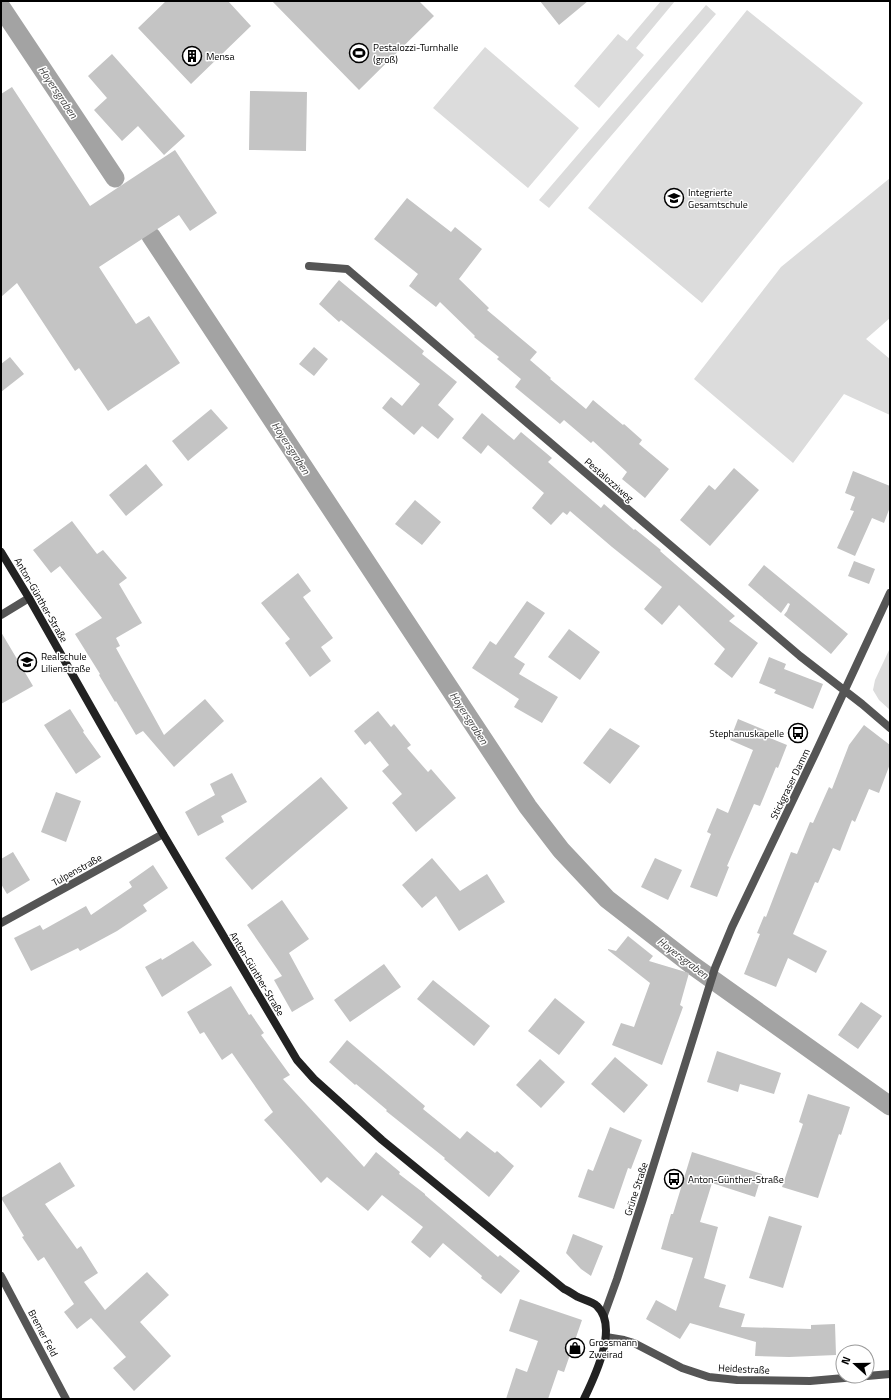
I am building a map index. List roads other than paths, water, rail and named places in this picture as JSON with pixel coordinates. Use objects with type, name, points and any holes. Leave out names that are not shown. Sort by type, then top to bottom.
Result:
[{"type":"main road","name":"Anton-Günther-Straße","points":[[1,552],[29,598],[163,834],[282,1036],[298,1060],[314,1079],[382,1140],[558,1284],[577,1296],[595,1304],[604,1314]]},
{"type":"main road","name":"Grüne Straße","points":[[584,1399],[598,1365],[606,1337],[604,1314]]},
{"type":"street","name":"Pestalozziweg","points":[[309,266],[347,269],[800,656],[890,728]]},
{"type":"street","name":"Stickgraser Damm","points":[[709,984],[714,968],[732,927],[845,691],[890,593]]},
{"type":"street","points":[[1,615],[29,598]]},
{"type":"street","name":"Tulpenstraße","points":[[1,923],[163,834]]},
{"type":"street","name":"Grüne Straße","points":[[604,1314],[643,1199],[709,984]]},
{"type":"street","name":"Bremer Feld","points":[[1,1276],[66,1399]]},
{"type":"street","name":"Heidestraße","points":[[606,1337],[634,1343],[682,1368],[709,1377],[737,1380],[810,1381],[890,1374]]},
{"type":"waterway","name":"Hoyersgraben","points":[[1,7],[115,178]]},
{"type":"waterway","name":"Hoyersgraben","points":[[151,236],[528,807],[561,850],[607,899],[692,965],[890,1106]]},
{"type":"place","name":"Pestalozzi-Turnhalle (groß)","points":[[359,53]]},
{"type":"place","name":"Mensa","points":[[192,56]]},
{"type":"place","name":"Integrierte Gesamtschule","points":[[674,198]]},
{"type":"place","name":"Realschule Lilienstraße","points":[[27,662]]},
{"type":"place","name":"Stephanuskapelle","points":[[798,733]]},
{"type":"place","name":"Anton-Günther-Straße","points":[[674,1179]]},
{"type":"place","name":"Grossmann Zweirad","points":[[575,1348]]}]
